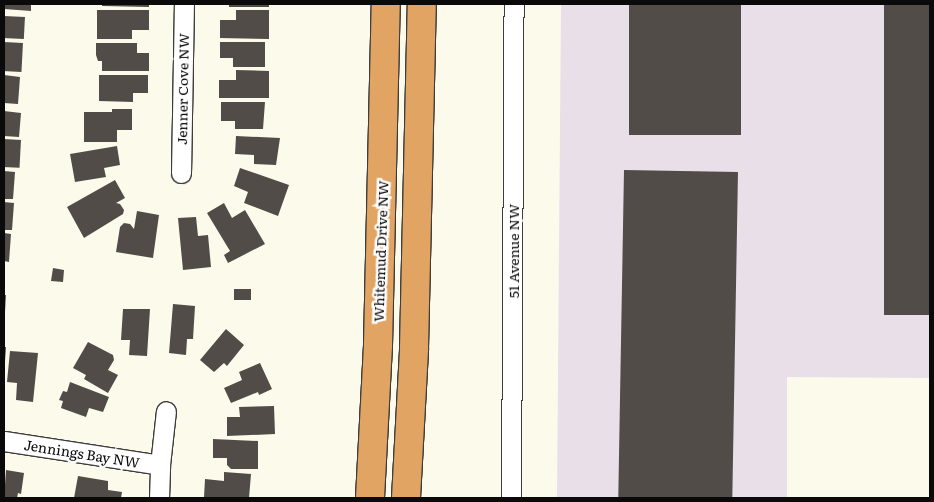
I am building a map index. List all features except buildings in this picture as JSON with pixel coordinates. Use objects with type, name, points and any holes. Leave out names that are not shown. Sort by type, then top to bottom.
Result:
[{"type":"highway","name":"Whitemud Drive NW","points":[[370,498],[378,345],[386,4]]},
{"type":"highway","points":[[406,498],[414,348],[422,4]]},
{"type":"highway","points":[[355,498],[378,345]]},
{"type":"street","name":"Jenner Cove NW","points":[[181,173],[184,4]]},
{"type":"street","name":"51 Avenue NW","points":[[511,498],[514,4]]},
{"type":"street","name":"Jennings Bay NW","points":[[159,498],[160,465],[166,411]]},
{"type":"street","name":"Jennings Bay NW","points":[[4,440],[160,465]]},
{"type":"shaded area","points":[[561,4],[930,4],[930,378],[787,377],[787,498],[557,498]]}]
